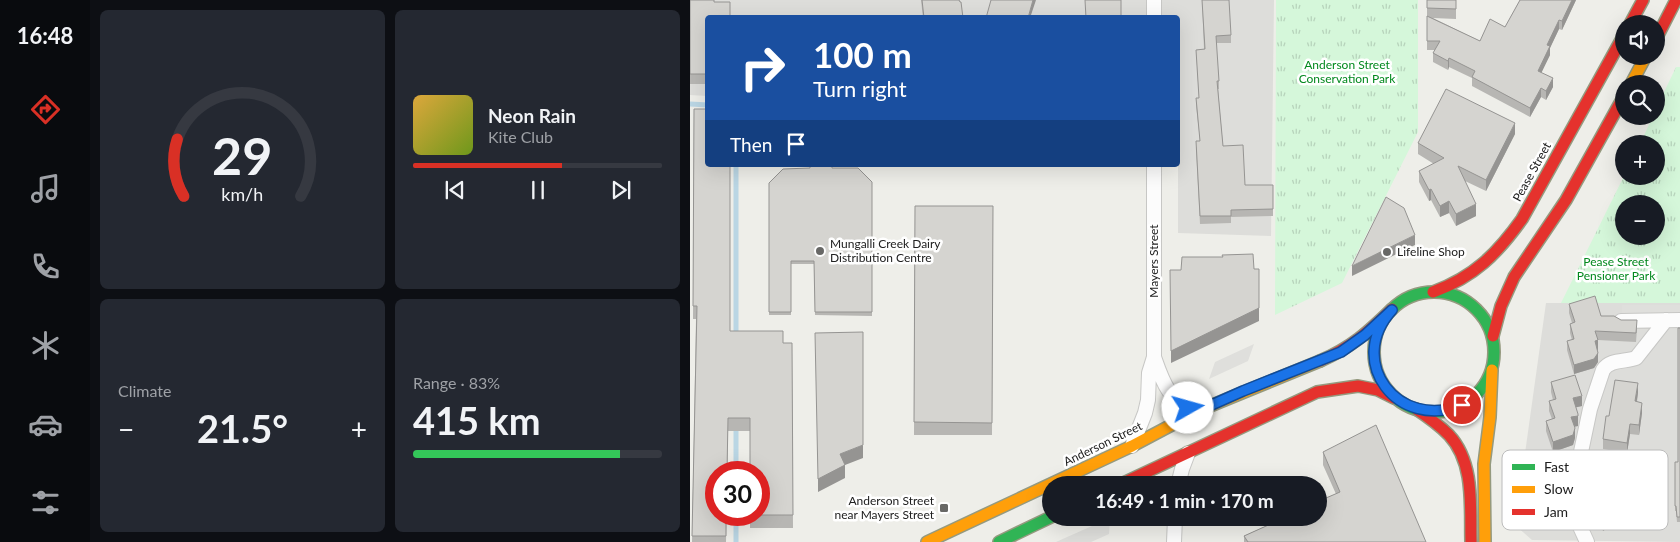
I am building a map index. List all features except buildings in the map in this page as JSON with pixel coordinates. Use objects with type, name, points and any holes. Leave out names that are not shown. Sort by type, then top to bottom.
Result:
[{"type":"main road","points":[[1635,15],[1643,0]]},
{"type":"main road","points":[[1666,22],[1676,0]]},
{"type":"main road","points":[[1666,22],[1680,12]]},
{"type":"main road","name":"Pease Street","points":[[1432,292],[1469,277],[1504,244],[1522,219],[1615,51]]},
{"type":"main road","points":[[1492,336],[1503,301],[1514,277],[1566,200],[1615,112]]},
{"type":"main road","points":[[1400,401],[1384,385],[1378,372],[1374,357],[1375,342],[1379,328],[1392,310],[1410,297],[1432,292],[1456,296],[1470,303],[1486,321],[1495,349],[1484,464],[1485,542]]},
{"type":"main road","name":"Anderson Street","points":[[927,542],[1132,446],[1198,411],[1341,352],[1365,335],[1392,310]]},
{"type":"main road","points":[[1416,409],[1444,411],[1462,405],[1478,394],[1492,370]]},
{"type":"main road","points":[[1138,476],[1312,394],[1349,387],[1366,387],[1378,390],[1432,419],[1444,429],[1462,454],[1468,478],[1471,542]]},
{"type":"main road","points":[[999,542],[1042,521]]},
{"type":"street","points":[[1154,0],[1154,15]]},
{"type":"street","name":"Mayers Street","points":[[1132,446],[1145,413],[1148,400],[1149,373],[1154,357],[1154,167]]},
{"type":"street","points":[[1621,321],[1673,320]]},
{"type":"street","points":[[1581,450],[1590,409],[1603,370],[1606,366],[1615,362],[1636,358],[1673,320]]},
{"type":"street","name":"Mayers Street","points":[[1154,357],[1161,379],[1166,387],[1180,402],[1188,408],[1198,411]]},
{"type":"street","points":[[1180,476],[1188,453]]},
{"type":"street","points":[[1582,530],[1587,542]]},
{"type":"shaded area","points":[[690,0],[1274,0],[1271,236],[1178,233],[1180,15],[705,15],[705,96],[690,95]]},
{"type":"shaded area","points":[[1546,303],[1680,303],[1680,542],[1532,540],[1521,530],[1668,530],[1668,450],[1525,450]]},
{"type":"shaded area","points":[[1622,305],[1680,305],[1680,314],[1622,314]]},
{"type":"shaded area","points":[[1254,344],[1248,361],[1209,379],[1215,362]]},
{"type":"shaded area","points":[[1092,526],[1110,526],[1109,534],[1091,542],[1056,542]]},
{"type":"green space","name":"Anderson Street Conservation Park","points":[[1276,0],[1418,0],[1418,132],[1342,283],[1275,315]]},
{"type":"green space","name":"Pease Street Pensioner Park","points":[[1676,67],[1680,67],[1680,303],[1561,303],[1620,185],[1665,185],[1665,135],[1644,135],[1649,125],[1665,125],[1665,90]]},
{"type":"waterway","points":[[690,104],[705,105]]},
{"type":"waterway","points":[[736,167],[736,337]]},
{"type":"waterway","points":[[736,425],[736,461]]},
{"type":"waterway","points":[[736,526],[736,542]]},
{"type":"traffic: fast","points":[[1434,292],[1457,296],[1476,310],[1490,329],[1494,352],[1490,375],[1476,394],[1457,408],[1434,412],[1411,408],[1392,394],[1378,375],[1374,352],[1378,329],[1392,310],[1411,296],[1434,292]]},
{"type":"traffic: fast","points":[[999,542],[1042,521]]},
{"type":"traffic: slow","points":[[1636,75],[1641,65]]},
{"type":"traffic: slow","points":[[927,542],[1132,446],[1198,411],[1320,361]]},
{"type":"traffic: slow","points":[[1485,542],[1484,464],[1490,417],[1492,370]]},
{"type":"traffic: jam","points":[[1635,15],[1643,0]]},
{"type":"traffic: jam","points":[[1665,21],[1676,0]]},
{"type":"traffic: jam","points":[[1433,292],[1473,272],[1494,254],[1513,232],[1615,51]]},
{"type":"traffic: jam","points":[[1493,336],[1501,306],[1514,277],[1566,200],[1615,112]]},
{"type":"traffic: jam","points":[[1320,361],[1359,339],[1392,309]]},
{"type":"traffic: jam","points":[[1138,476],[1317,392],[1358,386],[1378,390],[1394,398]]},
{"type":"traffic: jam","points":[[1416,409],[1449,435],[1463,459],[1469,486],[1471,542]]},
{"type":"place","name":"Mungalli Creek Dairy Distribution Centre","points":[[820,251]]},
{"type":"place","name":"Lifeline Shop","points":[[1387,252]]},
{"type":"place","name":"Anderson Street near Mayers Street","points":[[944,508]]},
{"type":"route","points":[[1188,408],[1198,411],[1341,352],[1365,335],[1392,310],[1379,328],[1374,350],[1375,365],[1384,385],[1394,397],[1416,409],[1435,412],[1454,409],[1462,405]]}]
